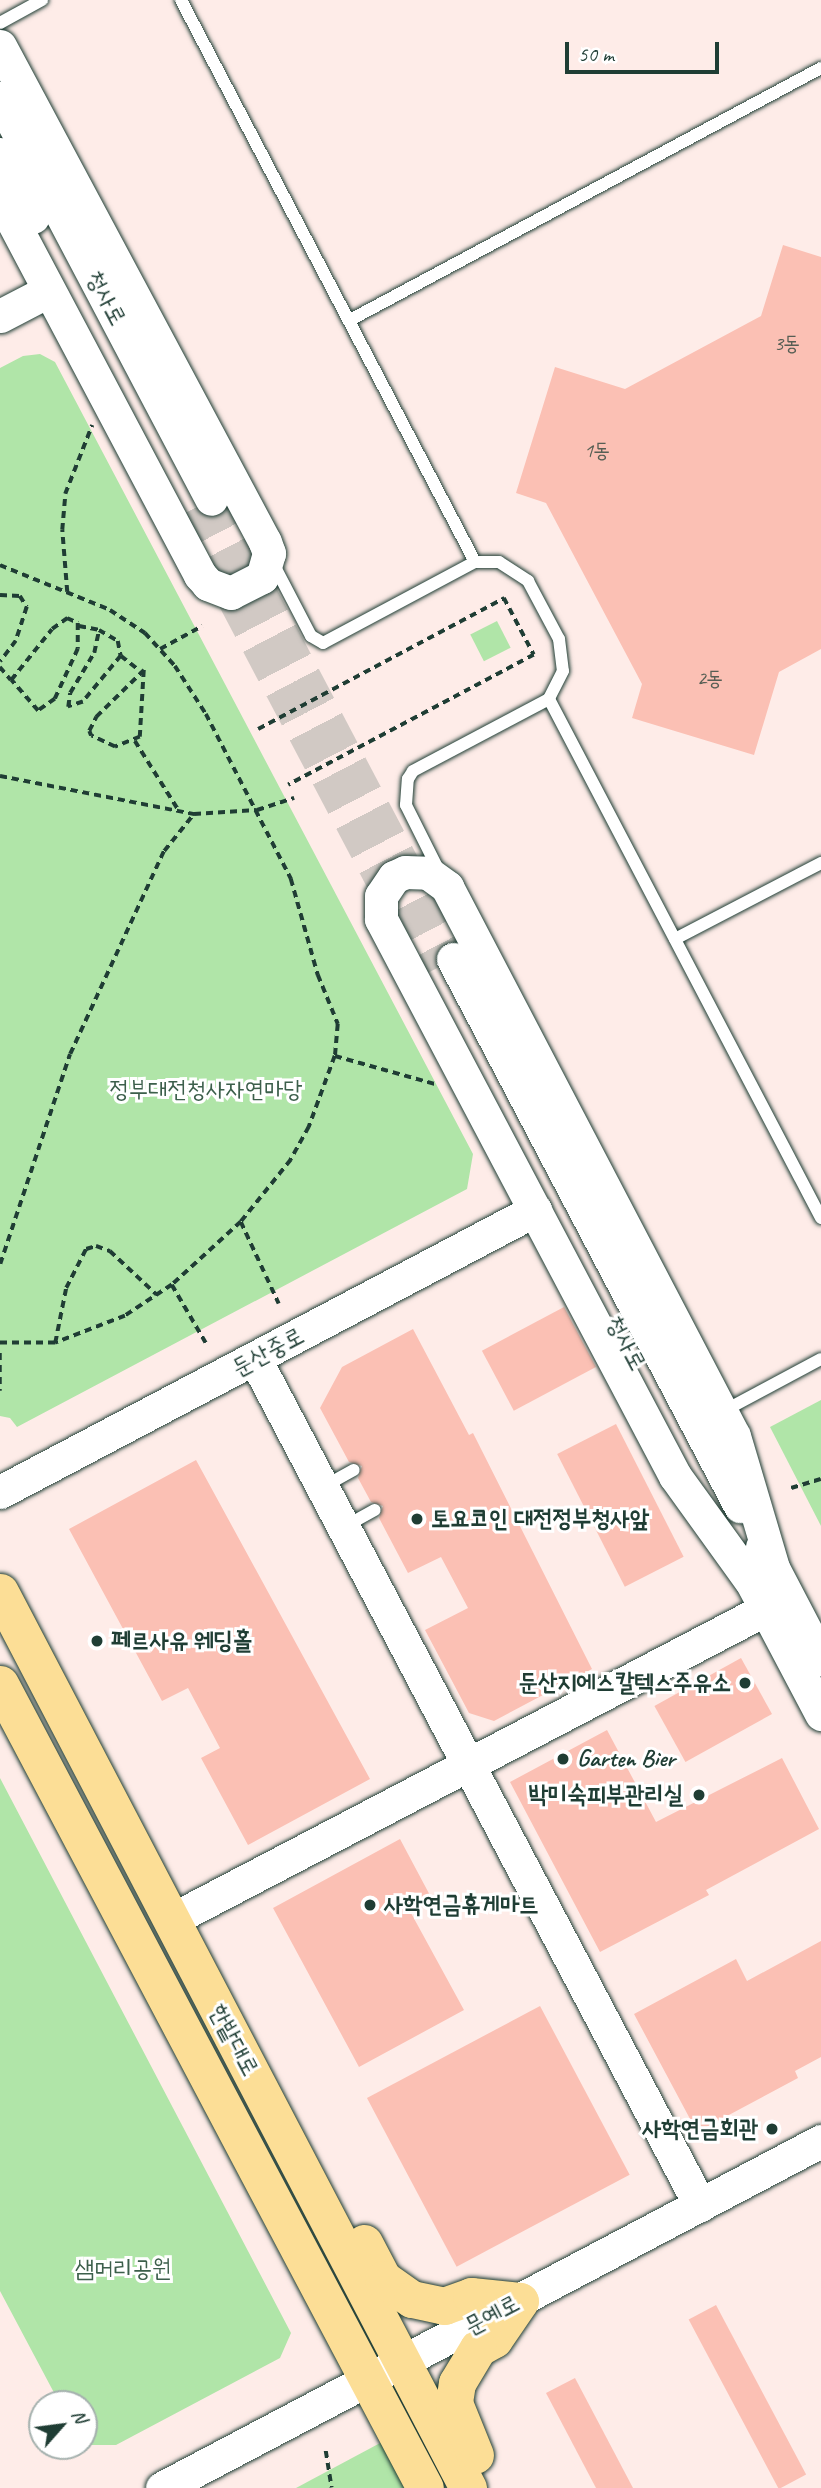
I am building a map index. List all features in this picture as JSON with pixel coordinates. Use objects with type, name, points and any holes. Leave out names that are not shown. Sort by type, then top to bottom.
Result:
[{"type":"main road","name":"한밭대로","points":[[0,1592],[468,2487]]},
{"type":"main road","name":"한밭대로","points":[[0,1684],[425,2488]]},
{"type":"main road","points":[[334,2232],[364,2242],[383,2279],[412,2299],[444,2306],[471,2296],[520,2301],[494,2339],[478,2348],[457,2382],[454,2403],[475,2455],[468,2487]]},
{"type":"street","points":[[0,46],[264,542],[269,553],[262,577],[231,593],[208,584],[0,198]]},
{"type":"street","name":"청사로","points":[[0,98],[200,505],[0,154]]},
{"type":"street","points":[[0,317],[48,291]]},
{"type":"street","points":[[405,872],[428,873],[447,887],[734,1436],[761,1574],[675,1476],[381,919],[381,896],[394,877],[405,872]]},
{"type":"street","name":"청사로","points":[[442,965],[761,1574],[821,1660]]},
{"type":"street","name":"둔산중로","points":[[0,1492],[535,1210]]},
{"type":"street","points":[[255,1359],[700,2205]]},
{"type":"street","name":"청사로","points":[[761,1574],[766,1609],[821,1714]]},
{"type":"street","points":[[171,1920],[766,1609]]},
{"type":"street","name":"문예로","points":[[162,2488],[821,2141]]},
{"type":"lane","points":[[0,23],[42,0]]},
{"type":"lane","points":[[181,0],[474,562]]},
{"type":"lane","points":[[350,320],[821,68]]},
{"type":"lane","points":[[264,542],[311,636],[323,643],[474,562],[499,562],[528,581],[559,639],[563,671],[548,699],[413,771],[408,779],[406,805],[447,887]]},
{"type":"lane","points":[[548,699],[821,1218]]},
{"type":"lane","points":[[675,939],[821,863]]},
{"type":"lane","points":[[722,1412],[821,1359]]},
{"type":"lane","points":[[323,1487],[354,1471]]},
{"type":"lane","points":[[344,1527],[376,1510]]},
{"type":"path","points":[[67,592],[62,530],[65,494],[93,423]]},
{"type":"path","points":[[0,565],[110,610],[160,649],[191,688],[291,879],[318,975],[338,1024],[335,1056],[291,1160],[240,1222],[172,1285],[125,1316],[55,1343],[0,1343]]},
{"type":"path","points":[[0,595],[20,596],[27,607],[16,641],[0,664],[11,681],[38,711],[49,707],[78,649],[79,626]]},
{"type":"path","points":[[258,729],[504,598],[534,654],[288,785]]},
{"type":"path","points":[[11,681],[59,622],[72,619],[79,626],[99,629],[118,641],[121,656],[146,675],[144,725],[135,741],[116,747],[98,741],[89,731],[140,671]]},
{"type":"path","points":[[160,649],[202,626]]},
{"type":"path","points":[[99,629],[94,653],[70,693],[68,707],[83,702],[121,656]]},
{"type":"path","points":[[135,741],[180,811]]},
{"type":"path","points":[[0,776],[194,814],[257,810],[294,798]]},
{"type":"path","points":[[0,1264],[53,1094],[164,851],[194,814]]},
{"type":"path","points":[[110,956],[119,953]]},
{"type":"path","points":[[335,1056],[447,1088]]},
{"type":"path","points":[[240,1222],[279,1304]]},
{"type":"path","points":[[55,1343],[66,1288],[86,1249],[96,1246],[110,1251],[157,1295]]},
{"type":"path","points":[[172,1285],[206,1343]]},
{"type":"path","points":[[0,1353],[0,1391]]},
{"type":"path","points":[[791,1488],[821,1479]]},
{"type":"path","points":[[326,2451],[332,2488]]},
{"type":"green space","name":"정부대전청사자연마당","points":[[40,354],[55,362],[473,1154],[467,1189],[17,1427],[10,1418],[0,1416],[0,368],[23,356]]},
{"type":"green space","points":[[497,621],[511,648],[484,661],[470,635]]},
{"type":"green space","points":[[821,1400],[821,1526],[770,1427]]},
{"type":"green space","name":"샘머리공원","points":[[0,1778],[291,2333],[280,2358],[116,2445],[98,2445],[98,2390],[53,2390],[0,2291]]},
{"type":"green space","points":[[382,2442],[406,2488],[296,2488]]},
{"type":"building","points":[[783,245],[821,257],[821,649],[779,672],[754,755],[632,718],[642,684],[546,503],[516,493],[555,367],[625,389],[761,316]]},
{"type":"building","points":[[564,1307],[596,1367],[514,1411],[482,1351]]},
{"type":"building","points":[[413,1329],[469,1435],[473,1433],[592,1669],[494,1721],[469,1713],[425,1630],[468,1608],[441,1557],[408,1573],[379,1518],[383,1506],[371,1502],[358,1478],[362,1466],[349,1462],[320,1408],[342,1367]]},
{"type":"building","points":[[616,1424],[684,1557],[625,1587],[557,1454]]},
{"type":"building","points":[[196,1460],[370,1779],[248,1845],[201,1758],[220,1748],[188,1688],[162,1701],[69,1529]]},
{"type":"building","points":[[741,1658],[772,1714],[685,1762],[654,1706]]},
{"type":"building","points":[[607,1730],[656,1822],[782,1758],[819,1829],[706,1890],[709,1895],[600,1952],[510,1782]]},
{"type":"building","points":[[400,1839],[433,1901],[411,1913],[464,2010],[359,2067],[273,1908]]},
{"type":"building","points":[[821,1941],[821,2057],[795,2071],[798,2078],[697,2132],[634,2014],[736,1959],[747,1981]]},
{"type":"building","points":[[540,2006],[630,2175],[457,2267],[367,2098]]},
{"type":"building","points":[[716,2305],[806,2475],[778,2488],[689,2320]]},
{"type":"building","points":[[575,2378],[633,2488],[596,2488],[546,2393]]},
{"type":"tunnel","points":[[211,499],[453,959]]},
{"type":"tunnel","points":[[188,511],[430,971]]},
{"type":"place","name":"토요코인 대전정부청사앞","points":[[417,1519]]},
{"type":"place","name":"페르사유 웨딩홀","points":[[97,1641]]},
{"type":"place","name":"둔산지에스칼텍스주유소","points":[[745,1683]]},
{"type":"place","name":"Garten Bier","points":[[563,1759]]},
{"type":"place","name":"박미숙피부관리실","points":[[699,1795]]},
{"type":"place","name":"사학연금휴게마트","points":[[370,1905]]},
{"type":"place","name":"사학연금회관","points":[[772,2129]]}]
